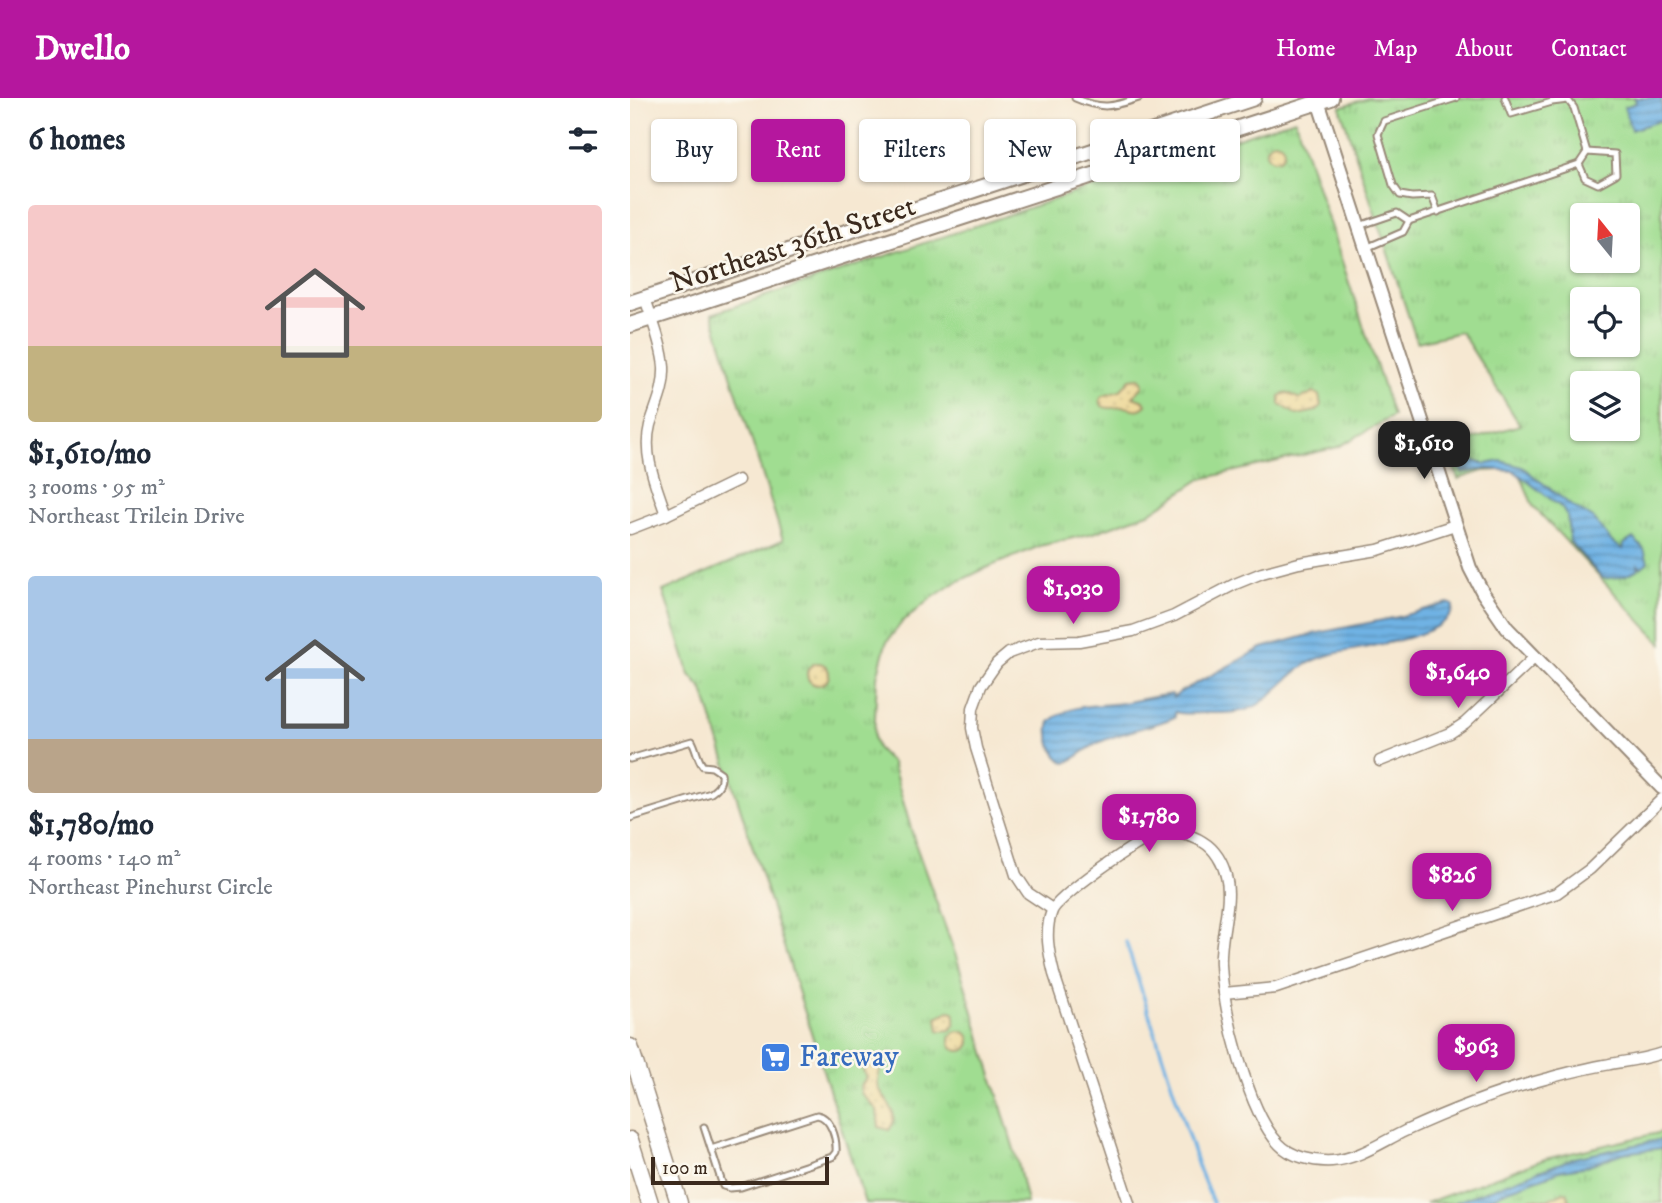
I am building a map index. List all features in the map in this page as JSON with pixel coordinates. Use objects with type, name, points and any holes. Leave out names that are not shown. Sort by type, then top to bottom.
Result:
[{"type":"main road","name":"Northeast 36th Street","points":[[630,303],[1254,98]]},
{"type":"main road","name":"Northeast 36th Street","points":[[630,325],[1322,99]]},
{"type":"main road","points":[[630,1047],[679,1203]]},
{"type":"main road","points":[[630,1140],[650,1203]]},
{"type":"street","points":[[1322,99],[1359,226],[1470,568],[1507,628],[1662,788]]},
{"type":"street","points":[[645,298],[664,365],[664,382],[650,426],[649,458],[667,515]]},
{"type":"street","points":[[630,528],[667,515],[738,480]]},
{"type":"street","points":[[1052,909],[1028,893],[1016,875],[974,740],[973,708],[981,686],[997,663],[1009,653],[1032,643],[1079,641],[1147,627],[1187,610],[1242,581],[1275,569],[1378,550],[1455,525]]},
{"type":"street","points":[[1380,761],[1450,733],[1465,723],[1535,657]]},
{"type":"street","points":[[1224,993],[1276,988],[1557,893],[1590,869],[1662,799]]},
{"type":"street","points":[[1129,1203],[1054,974],[1048,939],[1052,909],[1072,890],[1143,839],[1173,832],[1203,841],[1214,850],[1226,876],[1228,890],[1221,942],[1224,993],[1240,1063],[1262,1122],[1280,1146],[1302,1158],[1331,1161],[1353,1157],[1406,1130],[1486,1097],[1547,1078],[1662,1052]]},
{"type":"lane","points":[[1075,98],[1085,103],[1111,107],[1139,98]]},
{"type":"lane","points":[[1438,212],[1432,196],[1400,195],[1393,185],[1378,134],[1384,121],[1456,98]]},
{"type":"lane","points":[[1505,98],[1511,114],[1568,100],[1574,108],[1587,152]]},
{"type":"lane","points":[[1579,163],[1585,178],[1598,184],[1616,174],[1615,154],[1587,152]]},
{"type":"lane","points":[[1366,248],[1403,232],[1409,221],[1579,163],[1587,152]]},
{"type":"lane","points":[[1359,226],[1397,213],[1409,221]]},
{"type":"lane","points":[[630,759],[692,741],[698,761],[703,766],[712,767],[720,773],[722,779],[719,787],[712,793],[630,818]]},
{"type":"lane","points":[[704,1127],[711,1149],[723,1186],[730,1188],[741,1187],[831,1157],[837,1146],[828,1120],[817,1115],[711,1149]]},
{"type":"green space","points":[[1368,98],[1662,98],[1662,644],[1533,506],[1518,469],[1483,471],[1458,479],[1447,447],[1520,425],[1461,332],[1417,342],[1340,107]]},
{"type":"green space","points":[[1295,119],[1393,416],[1338,447],[1201,479],[1151,512],[1093,533],[1040,546],[986,568],[951,585],[929,600],[903,621],[886,643],[877,677],[874,738],[877,748],[892,763],[916,846],[958,962],[1018,1163],[1027,1203],[865,1203],[703,690],[690,675],[663,591],[783,540],[712,314],[1107,182],[1240,182],[1240,137]]},
{"type":"green space","points":[[1662,1132],[1662,1203],[1426,1203],[1545,1159]]},
{"type":"sand","points":[[1275,142],[1281,145],[1284,151],[1281,157],[1275,160],[1269,157],[1266,151],[1269,145]]},
{"type":"sand","points":[[1139,378],[1143,386],[1133,397],[1144,401],[1146,405],[1140,409],[1102,406],[1100,400],[1103,396],[1120,391],[1130,379]]},
{"type":"sand","points":[[1314,392],[1319,395],[1321,406],[1316,411],[1297,415],[1280,404],[1280,396],[1283,394],[1288,393],[1300,399]]},
{"type":"sand","points":[[818,663],[826,666],[829,674],[826,682],[818,685],[810,682],[807,674],[810,666]]},
{"type":"sand","points":[[949,1011],[954,1012],[953,1026],[950,1030],[939,1031],[937,1017]]},
{"type":"sand","points":[[960,1031],[967,1034],[970,1041],[967,1048],[960,1051],[953,1048],[950,1041],[953,1034]]},
{"type":"sand","points":[[870,1058],[880,1061],[879,1089],[894,1117],[889,1130],[879,1127],[877,1110],[861,1093],[860,1087],[867,1077],[861,1067],[862,1062]]},
{"type":"sand","points":[[1564,1192],[1568,1193],[1569,1203],[1522,1203],[1532,1198],[1547,1200]]},
{"type":"water","points":[[1635,98],[1662,98],[1662,120],[1631,130],[1624,107],[1636,103]]},
{"type":"water","points":[[1463,461],[1486,464],[1501,461],[1522,467],[1572,506],[1593,518],[1612,542],[1623,549],[1624,544],[1633,538],[1644,549],[1648,562],[1641,568],[1638,565],[1638,569],[1626,575],[1602,578],[1570,542],[1567,516],[1562,508],[1514,471],[1486,469],[1462,473],[1460,467]]},
{"type":"water","points":[[1448,603],[1453,605],[1449,616],[1438,626],[1401,640],[1317,659],[1299,670],[1259,704],[1247,710],[1227,713],[1175,712],[1175,717],[1100,742],[1066,763],[1057,756],[1051,745],[1050,722],[1066,711],[1172,694],[1173,698],[1262,648]]},
{"type":"water","points":[[1662,1139],[1662,1148],[1624,1153],[1583,1167],[1563,1170],[1503,1192],[1483,1203],[1453,1203],[1574,1158]]},
{"type":"waterway","points":[[1126,942],[1198,1166],[1213,1203]]},
{"type":"place","name":"Fareway","points":[[776,1057]]}]
